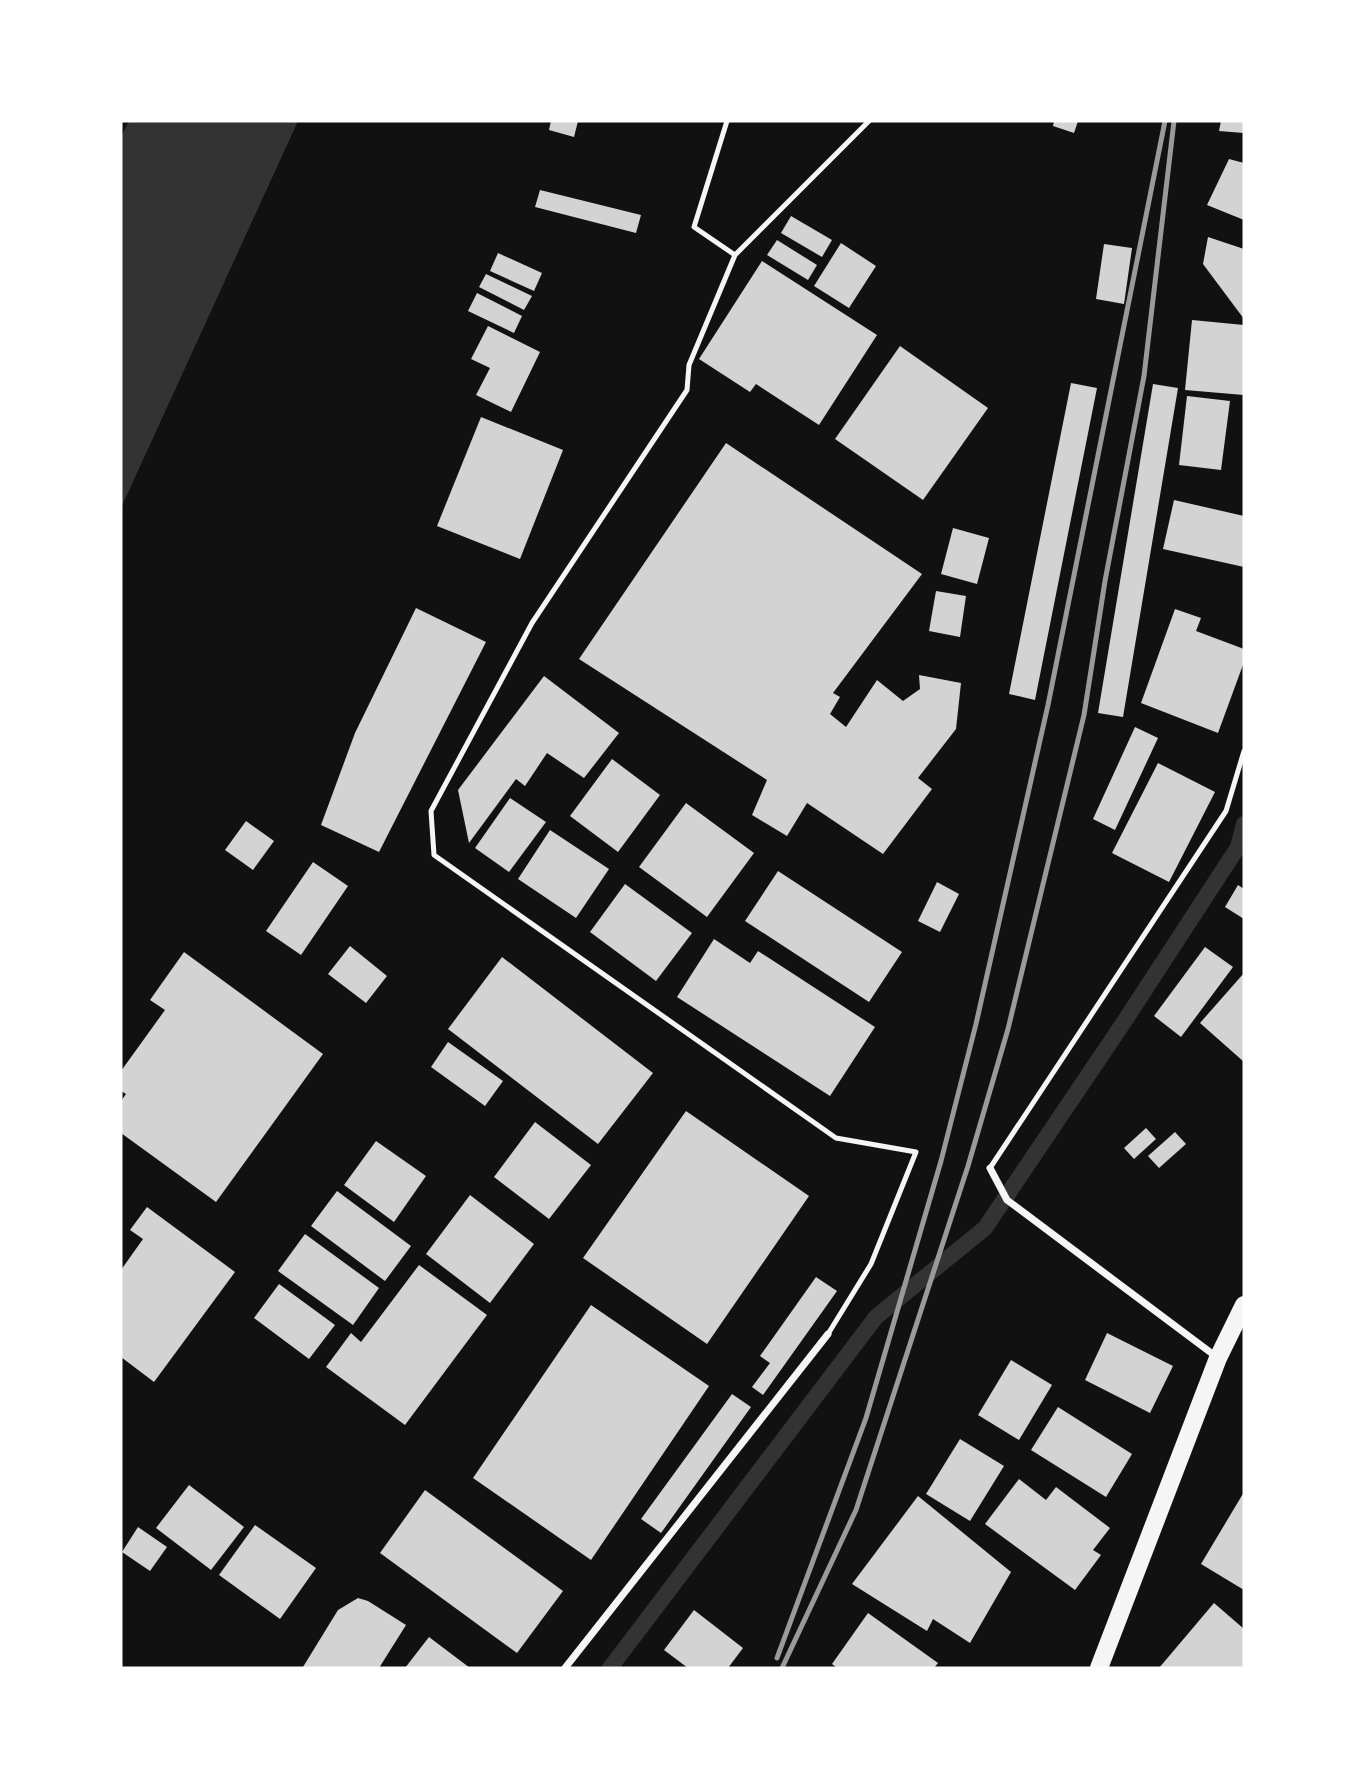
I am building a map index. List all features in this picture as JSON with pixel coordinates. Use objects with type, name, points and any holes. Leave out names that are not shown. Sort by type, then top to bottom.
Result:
[{"type":"main road","points":[[1099,1668],[1218,1358],[1244,1306]]},
{"type":"street","points":[[989,1168],[1007,1200],[1218,1358]]},
{"type":"street","points":[[565,1668],[828,1334]]},
{"type":"lane","points":[[727,121],[694,227],[735,255]]},
{"type":"lane","points":[[828,1334],[871,1264],[916,1152],[836,1138],[434,855],[431,811],[532,623],[687,390],[689,365],[735,255],[869,121]]},
{"type":"lane","points":[[989,1168],[1226,811],[1244,751]]},
{"type":"shaded area","points":[[129,121],[298,121],[121,508],[121,137]]},
{"type":"building","points":[[551,121],[578,121],[574,137],[549,130]]},
{"type":"building","points":[[1054,121],[1078,121],[1074,133],[1053,126]]},
{"type":"building","points":[[1221,121],[1244,121],[1244,133],[1219,131]]},
{"type":"building","points":[[1229,159],[1244,163],[1244,220],[1207,205]]},
{"type":"building","points":[[540,190],[641,215],[636,233],[535,207]]},
{"type":"building","points":[[791,216],[832,240],[822,257],[781,233]]},
{"type":"building","points":[[1208,237],[1244,249],[1244,319],[1203,264]]},
{"type":"building","points":[[777,240],[817,265],[808,280],[767,255]]},
{"type":"building","points":[[841,243],[876,266],[849,308],[814,286]]},
{"type":"building","points":[[1104,244],[1132,248],[1124,304],[1096,299]]},
{"type":"building","points":[[498,253],[542,273],[534,291],[490,271]]},
{"type":"building","points":[[762,261],[877,335],[819,425],[756,384],[750,392],[699,359]]},
{"type":"building","points":[[486,274],[532,296],[524,310],[479,287]]},
{"type":"building","points":[[477,293],[522,316],[514,333],[468,311]]},
{"type":"building","points":[[1192,320],[1244,325],[1244,395],[1185,390]]},
{"type":"building","points":[[488,326],[540,352],[511,412],[476,395],[490,368],[471,359]]},
{"type":"building","points":[[900,346],[988,408],[923,500],[835,439]]},
{"type":"building","points":[[1071,383],[1097,388],[1035,700],[1009,694]]},
{"type":"building","points":[[1153,384],[1178,388],[1123,717],[1098,713]]},
{"type":"building","points":[[1187,396],[1230,401],[1221,470],[1179,465]]},
{"type":"building","points":[[481,417],[563,450],[520,559],[437,526]]},
{"type":"building","points":[[726,443],[922,574],[833,693],[840,697],[830,714],[846,727],[877,680],[903,701],[920,689],[919,675],[961,683],[956,729],[918,778],[932,789],[883,854],[807,803],[787,836],[752,815],[767,780],[579,659]]},
{"type":"building","points":[[1174,500],[1244,516],[1244,567],[1163,549]]},
{"type":"building","points":[[953,528],[989,538],[977,584],[941,574]]},
{"type":"building","points":[[936,591],[966,596],[960,637],[929,631]]},
{"type":"building","points":[[416,608],[486,642],[379,852],[321,825],[355,733]]},
{"type":"building","points":[[1175,609],[1201,618],[1196,631],[1244,649],[1244,662],[1218,733],[1141,703]]},
{"type":"building","points":[[544,676],[619,733],[584,778],[547,753],[525,786],[516,779],[469,843],[458,790]]},
{"type":"building","points":[[1135,727],[1158,738],[1115,830],[1093,819]]},
{"type":"building","points":[[612,759],[660,795],[618,852],[570,816]]},
{"type":"building","points":[[1158,763],[1215,792],[1169,882],[1112,853]]},
{"type":"building","points":[[510,798],[546,822],[509,872],[475,848]]},
{"type":"building","points":[[686,803],[754,853],[707,917],[639,867]]},
{"type":"building","points":[[246,821],[274,841],[253,870],[225,850]]},
{"type":"building","points":[[550,830],[609,869],[576,918],[518,879]]},
{"type":"building","points":[[313,862],[348,886],[301,955],[266,931]]},
{"type":"building","points":[[778,871],[902,952],[869,1002],[745,921]]},
{"type":"building","points":[[937,882],[959,894],[940,932],[918,921]]},
{"type":"building","points":[[625,884],[692,933],[656,981],[590,932]]},
{"type":"building","points":[[1238,885],[1244,889],[1244,919],[1225,907]]},
{"type":"building","points":[[714,939],[750,963],[758,951],[875,1027],[830,1096],[677,997]]},
{"type":"building","points":[[350,946],[387,976],[366,1003],[328,974]]},
{"type":"building","points":[[1205,947],[1233,967],[1181,1037],[1154,1016]]},
{"type":"building","points":[[184,952],[323,1054],[216,1202],[121,1133],[121,1101],[126,1094],[121,1091],[121,1071],[165,1010],[150,1000]]},
{"type":"building","points":[[502,957],[653,1073],[598,1144],[448,1029]]},
{"type":"building","points":[[1244,973],[1244,1062],[1200,1023]]},
{"type":"building","points":[[448,1042],[503,1081],[485,1106],[431,1067]]},
{"type":"building","points":[[686,1111],[809,1196],[707,1344],[583,1258]]},
{"type":"building","points":[[535,1122],[591,1165],[549,1219],[494,1177]]},
{"type":"building","points":[[1146,1128],[1156,1139],[1134,1159],[1124,1148]]},
{"type":"building","points":[[1175,1132],[1186,1144],[1159,1168],[1148,1156]]},
{"type":"building","points":[[376,1141],[426,1176],[394,1222],[344,1185]]},
{"type":"building","points":[[337,1191],[411,1246],[385,1281],[311,1226]]},
{"type":"building","points":[[470,1195],[534,1244],[490,1303],[426,1254]]},
{"type":"building","points":[[147,1207],[235,1272],[154,1382],[121,1357],[121,1270],[143,1239],[130,1230]]},
{"type":"building","points":[[305,1234],[379,1288],[353,1325],[278,1271]]},
{"type":"building","points":[[419,1265],[487,1315],[405,1425],[326,1367],[351,1333],[361,1342]]},
{"type":"building","points":[[816,1277],[837,1291],[763,1395],[752,1387],[770,1363],[760,1356]]},
{"type":"building","points":[[279,1284],[335,1325],[309,1359],[254,1318]]},
{"type":"building","points":[[591,1305],[709,1386],[591,1560],[473,1478]]},
{"type":"building","points":[[1107,1333],[1173,1366],[1150,1413],[1085,1380]]},
{"type":"building","points":[[1011,1360],[1052,1385],[1019,1440],[978,1415]]},
{"type":"building","points":[[732,1394],[751,1407],[661,1533],[641,1519]]},
{"type":"building","points":[[1058,1407],[1132,1454],[1106,1497],[1031,1450]]},
{"type":"building","points":[[960,1439],[1004,1466],[970,1521],[926,1494]]},
{"type":"building","points":[[1019,1479],[1046,1500],[1056,1487],[1110,1528],[1093,1550],[1101,1555],[1075,1590],[985,1524]]},
{"type":"building","points":[[189,1485],[244,1527],[211,1570],[156,1528]]},
{"type":"building","points":[[425,1490],[563,1591],[517,1653],[380,1553]]},
{"type":"building","points":[[1244,1492],[1244,1590],[1201,1564]]},
{"type":"building","points":[[918,1496],[1011,1572],[970,1643],[933,1619],[927,1631],[852,1584]]},
{"type":"building","points":[[255,1525],[316,1568],[280,1619],[219,1575]]},
{"type":"building","points":[[138,1527],[167,1547],[150,1571],[122,1552]]},
{"type":"building","points":[[358,1598],[368,1601],[406,1625],[379,1668],[303,1667],[338,1610]]},
{"type":"building","points":[[1214,1603],[1244,1629],[1244,1668],[1159,1668]]},
{"type":"building","points":[[694,1610],[743,1648],[728,1668],[688,1668],[664,1650]]},
{"type":"building","points":[[868,1613],[938,1663],[934,1668],[837,1668],[832,1664]]},
{"type":"building","points":[[429,1637],[470,1668],[405,1668]]},
{"type":"waterway","points":[[610,1668],[876,1317],[985,1228],[1238,847],[1244,824]]},
{"type":"railway","points":[[777,1658],[866,1418],[941,1161],[976,1024],[1048,705],[1165,121]]},
{"type":"railway","points":[[782,1668],[856,1510],[968,1166],[1008,1029],[1084,715],[1105,581],[1144,376],[1174,121]]}]
